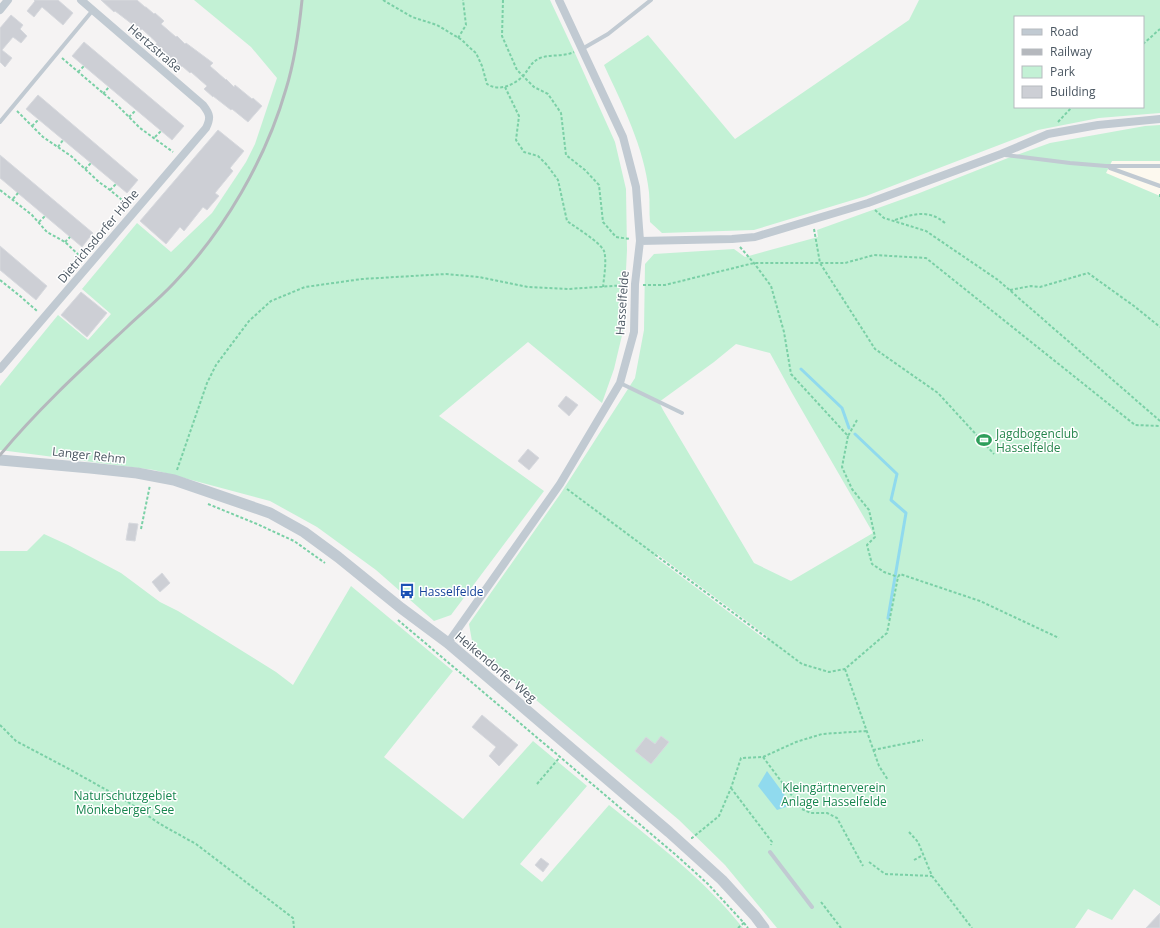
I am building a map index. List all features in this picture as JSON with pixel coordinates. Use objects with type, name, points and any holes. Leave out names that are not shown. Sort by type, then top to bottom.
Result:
[{"type":"street","points":[[0,10],[8,0]]},
{"type":"street","name":"Hertzstraße","points":[[81,0],[203,105],[210,116]]},
{"type":"street","name":"Hasselfelde","points":[[448,643],[560,484],[620,383],[634,332],[635,284],[640,241],[636,187],[623,137],[559,0]]},
{"type":"street","name":"Dietrichsdorfer Höhe","points":[[0,369],[206,128],[210,116]]},
{"type":"street","points":[[640,241],[755,237],[868,203],[1000,154],[1048,134],[1098,125],[1160,119]]},
{"type":"street","name":"Langer Rehm","points":[[3,460],[90,468],[174,480]]},
{"type":"street","name":"Heikendorfer Weg","points":[[174,480],[270,514],[304,532],[338,557],[448,643],[681,843],[722,880],[764,928]]},
{"type":"lane","points":[[582,49],[608,34],[651,0]]},
{"type":"lane","points":[[0,122],[92,10]]},
{"type":"lane","points":[[1000,154],[1106,166],[1160,166]]},
{"type":"lane","points":[[1106,166],[1160,186]]},
{"type":"lane","points":[[620,383],[682,413]]},
{"type":"lane","points":[[770,852],[812,907]]},
{"type":"path","points":[[383,0],[412,16],[436,25],[458,38],[476,52],[487,84],[490,86],[505,87],[523,76],[533,62],[543,57],[569,54],[582,49]]},
{"type":"path","points":[[458,38],[466,25],[463,0]]},
{"type":"path","points":[[503,0],[502,36],[517,70],[534,87],[548,94],[561,113],[566,155],[585,170],[599,185],[603,222],[616,237],[640,241]]},
{"type":"path","points":[[1144,43],[1160,30]]},
{"type":"path","points":[[57,53],[116,104],[140,128],[155,137],[180,157]]},
{"type":"path","points":[[78,72],[84,66]]},
{"type":"path","points":[[103,94],[109,87]]},
{"type":"path","points":[[505,87],[519,116],[516,140],[524,152],[538,156],[558,180],[567,221],[597,242],[604,251],[605,268],[603,286]]},
{"type":"path","points":[[13,107],[43,137],[70,156],[135,211]]},
{"type":"path","points":[[1048,134],[1071,108]]},
{"type":"path","points":[[129,117],[136,110]]},
{"type":"path","points":[[32,126],[38,119]]},
{"type":"path","points":[[155,137],[161,131]]},
{"type":"path","points":[[58,147],[63,140]]},
{"type":"path","points":[[85,169],[91,163]]},
{"type":"path","points":[[110,190],[116,184]]},
{"type":"path","points":[[0,190],[32,215],[47,232],[65,242],[89,265]]},
{"type":"path","points":[[13,199],[18,193]]},
{"type":"path","points":[[868,203],[884,218],[926,231],[998,280],[1160,421]]},
{"type":"path","points":[[894,221],[907,216],[924,213],[938,217],[945,223]]},
{"type":"path","points":[[39,222],[45,216]]},
{"type":"path","points":[[812,220],[820,264],[875,349],[938,393],[994,454]]},
{"type":"path","points":[[65,242],[70,237]]},
{"type":"path","points":[[732,239],[754,263],[771,286],[784,332],[791,374],[848,436]]},
{"type":"path","points":[[1010,290],[1031,286],[1040,287],[1088,273],[1134,306],[1160,327]]},
{"type":"path","points":[[0,280],[44,317]]},
{"type":"path","points":[[857,420],[848,436],[842,467],[852,489],[869,510],[875,537],[867,545],[872,564],[884,572],[896,577]]},
{"type":"path","points":[[141,529],[152,476]]},
{"type":"path","points":[[560,484],[802,664],[829,672],[845,669],[887,633],[896,577]]},
{"type":"path","points":[[208,504],[294,541],[331,566]]},
{"type":"path","points":[[896,577],[900,574],[980,600],[1060,638]]},
{"type":"path","points":[[397,620],[708,884],[748,928]]},
{"type":"path","points":[[845,669],[879,766],[888,780]]},
{"type":"path","points":[[0,725],[16,741],[128,802],[160,824],[196,844],[293,918],[294,928]]},
{"type":"path","points":[[692,838],[719,816],[731,788],[741,758],[763,757],[796,742],[822,734],[867,731]]},
{"type":"path","points":[[873,750],[923,740]]},
{"type":"path","points":[[537,784],[560,757]]},
{"type":"path","points":[[763,757],[802,809],[811,813],[827,813],[837,818],[863,866]]},
{"type":"path","points":[[731,788],[772,842],[770,852]]},
{"type":"path","points":[[909,832],[918,842],[932,876],[972,928]]},
{"type":"path","points":[[914,860],[923,855]]},
{"type":"path","points":[[869,862],[885,874],[932,876]]},
{"type":"path","points":[[821,902],[841,928]]},
{"type":"shaded area","points":[[1112,161],[1160,161],[1160,196],[1106,173]]},
{"type":"green space","points":[[194,0],[550,0],[615,142],[626,189],[627,250],[623,331],[614,369],[602,403],[528,342],[439,416],[544,491],[451,615],[434,621],[376,570],[317,527],[270,501],[154,470],[0,450],[0,386],[58,315],[88,340],[111,314],[82,289],[137,223],[171,252],[212,213],[246,162],[255,144],[277,78],[251,47]]},
{"type":"green space","points":[[919,0],[1160,0],[1160,113],[1099,118],[1038,130],[866,196],[754,230],[662,233],[650,222],[649,192],[643,159],[632,127],[604,65],[648,35],[735,139],[909,20]]},
{"type":"green space","name":"Kleingärtnerverein Anlage Hasselfelde","points":[[1160,125],[1160,161],[1112,161],[1106,173],[1160,196],[1160,906],[1134,889],[1112,920],[1088,909],[1075,928],[777,928],[725,865],[679,820],[473,647],[469,624],[561,493],[635,378],[644,330],[645,264],[654,254],[734,249],[745,257],[818,237],[817,230],[917,194],[1050,143],[1145,126]],"holes":[[[736,344],[770,353],[873,533],[791,581],[754,563],[659,402]],[[657,554],[767,636],[766,640],[655,557]]]},
{"type":"green space","name":"Naturschutzgebiet Mönkeberger See","points":[[44,534],[121,573],[160,602],[178,611],[276,672],[293,685],[351,586],[453,671],[384,757],[463,819],[533,741],[587,786],[520,864],[542,882],[609,805],[696,878],[713,894],[743,928],[0,928],[0,551],[27,551]]},
{"type":"water","points":[[767,771],[792,805],[777,810],[758,786]]},
{"type":"building","points":[[34,0],[58,0],[73,13],[63,25],[42,7],[34,17],[27,11],[35,1]]},
{"type":"building","points":[[101,0],[137,0],[164,21],[161,24],[176,37],[177,36],[185,44],[186,43],[213,63],[210,66],[234,87],[235,85],[262,106],[248,122],[232,109],[231,110],[213,97],[204,89],[207,86],[191,72],[190,73],[182,66],[181,67],[164,53],[163,54],[154,46],[157,43],[142,29],[141,30],[133,23],[132,24],[115,11],[114,12]]},
{"type":"building","points":[[11,15],[23,25],[20,29],[27,36],[21,43],[13,37],[2,50],[12,58],[5,67],[0,62],[0,28]]},
{"type":"building","points":[[84,42],[184,126],[172,140],[72,56]]},
{"type":"building","points":[[38,95],[138,180],[127,193],[26,109]]},
{"type":"building","points":[[218,130],[244,151],[230,168],[233,171],[215,193],[219,196],[207,210],[203,207],[184,231],[180,227],[166,244],[140,221]]},
{"type":"building","points":[[0,155],[93,233],[82,247],[0,178]]},
{"type":"building","points":[[0,246],[47,286],[36,300],[0,270]]},
{"type":"building","points":[[81,292],[107,313],[87,337],[61,315]]},
{"type":"building","points":[[566,396],[578,405],[569,416],[558,406]]},
{"type":"building","points":[[528,449],[539,458],[529,470],[518,461]]},
{"type":"building","points":[[129,523],[138,524],[135,541],[126,540]]},
{"type":"building","points":[[162,573],[170,583],[160,592],[152,582]]},
{"type":"building","points":[[482,715],[518,745],[499,766],[489,756],[496,747],[472,727]]},
{"type":"building","points":[[661,736],[669,742],[651,764],[635,751],[646,737],[655,744]]},
{"type":"building","points":[[541,858],[549,864],[543,872],[535,865]]},
{"type":"building","points":[[1160,913],[1160,928],[1146,928]]},
{"type":"waterway","points":[[801,369],[842,408],[849,428]]},
{"type":"waterway","points":[[855,434],[897,474],[891,500],[906,513],[888,618]]},
{"type":"railway","points":[[0,455],[30,421],[62,389],[174,283],[210,241],[226,217],[255,167],[267,142],[277,115],[292,67],[302,0]]},
{"type":"place","name":"Jagdbogenclub Hasselfelde","points":[[984,440]]},
{"type":"place","name":"Hasselfelde","points":[[407,591]]}]
